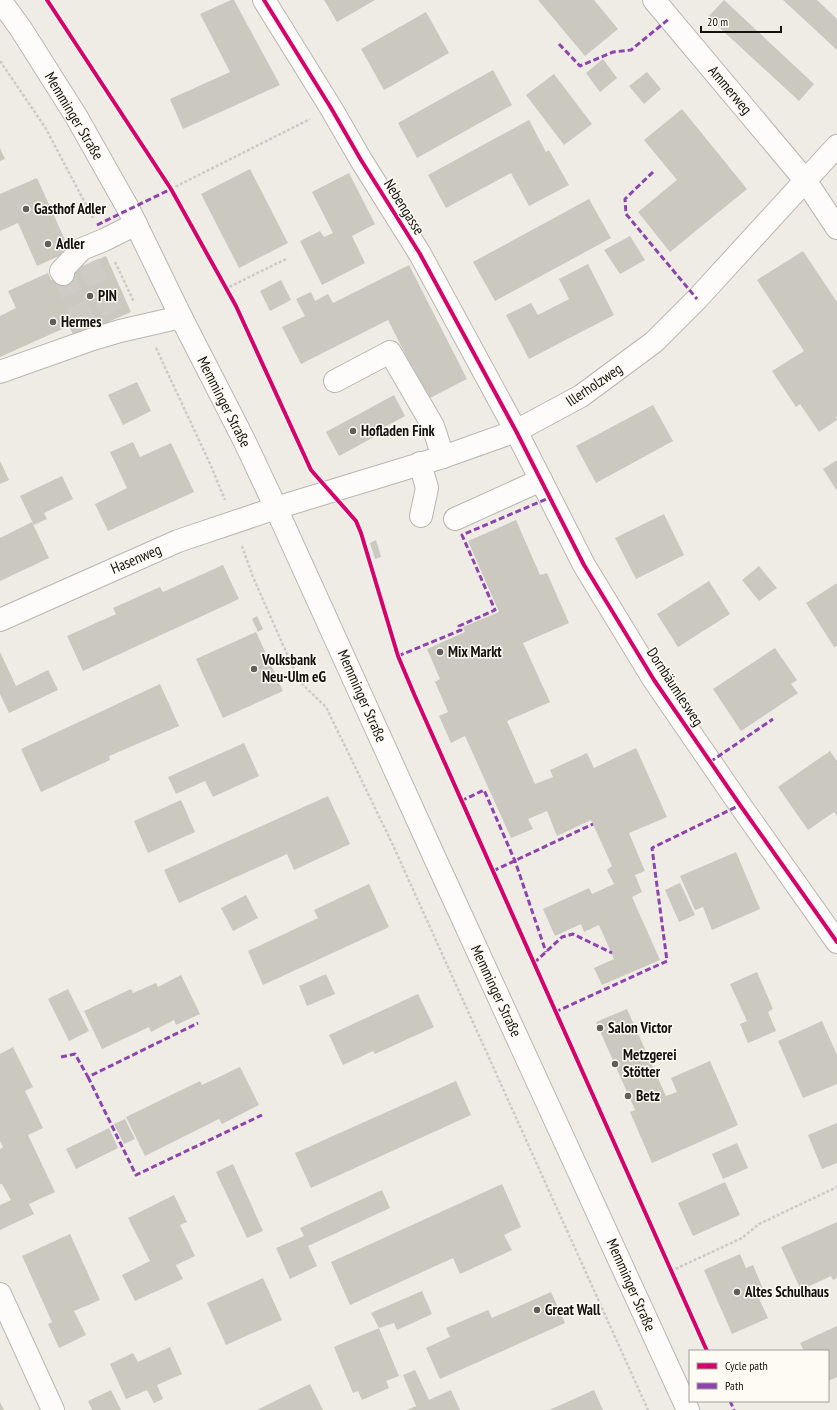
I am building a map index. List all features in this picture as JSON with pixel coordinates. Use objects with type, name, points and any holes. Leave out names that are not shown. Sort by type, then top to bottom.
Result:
[{"type":"street","name":"Memminger Straße","points":[[0,0],[21,29],[76,116],[136,224],[181,317],[244,440],[688,1410]]},
{"type":"street","name":"Nebengasse","points":[[264,0],[332,108],[361,160],[420,254],[516,431]]},
{"type":"street","name":"Ammerweg","points":[[654,0],[806,180],[837,228]]},
{"type":"street","name":"Illerholzweg","points":[[276,508],[442,457],[516,431],[581,396],[654,342],[697,299],[837,146]]},
{"type":"street","points":[[63,274],[61,271],[86,256],[104,240],[136,224]]},
{"type":"street","points":[[0,372],[117,325],[145,325],[181,317]]},
{"type":"street","points":[[335,381],[390,352],[433,426],[442,457]]},
{"type":"street","name":"Dornbäumlesweg","points":[[516,431],[584,565],[654,680],[736,800],[837,942]]},
{"type":"street","points":[[420,463],[427,488],[421,516]]},
{"type":"street","points":[[455,519],[541,480]]},
{"type":"street","name":"Hasenweg","points":[[0,620],[178,541],[276,508]]},
{"type":"street","points":[[0,1294],[53,1410]]},
{"type":"path","points":[[0,61],[46,127],[104,240],[145,325],[211,466],[253,577],[299,681],[326,707],[392,843],[648,1410]]},
{"type":"path","points":[[171,189],[332,108]]},
{"type":"path","points":[[225,289],[286,259]]},
{"type":"path","points":[[671,1271],[742,1238],[759,1224],[837,1187]]},
{"type":"building","points":[[234,0],[280,85],[183,129],[170,99],[230,72],[200,14]]},
{"type":"building","points":[[324,0],[375,0],[337,22]]},
{"type":"building","points":[[538,0],[594,0],[618,29],[585,56]]},
{"type":"building","points":[[724,0],[814,84],[799,101],[708,17]]},
{"type":"building","points":[[783,0],[817,0],[837,19],[837,50]]},
{"type":"building","points":[[426,12],[449,53],[384,90],[361,49]]},
{"type":"building","points":[[603,59],[617,78],[600,92],[586,73]]},
{"type":"building","points":[[493,70],[512,105],[417,158],[398,123]]},
{"type":"building","points":[[647,72],[661,89],[644,104],[629,86]]},
{"type":"building","points":[[554,74],[592,124],[564,145],[526,95]]},
{"type":"building","points":[[682,109],[747,189],[670,252],[638,212],[677,180],[644,140]]},
{"type":"building","points":[[529,120],[546,152],[549,150],[569,185],[529,206],[511,173],[446,208],[428,175]]},
{"type":"building","points":[[0,148],[5,159],[0,161]]},
{"type":"building","points":[[250,169],[288,243],[239,268],[201,194]]},
{"type":"building","points":[[349,173],[375,224],[352,236],[365,263],[322,285],[300,241],[320,231],[324,237],[333,233],[312,192]]},
{"type":"building","name":"Gasthof Adler","points":[[37,178],[70,251],[37,266],[18,223],[0,231],[0,194]]},
{"type":"building","points":[[589,199],[611,238],[495,301],[473,262]]},
{"type":"building","points":[[630,236],[645,260],[620,274],[604,250]]},
{"type":"building","points":[[803,251],[837,302],[837,420],[819,432],[800,404],[796,407],[772,371],[804,351],[757,280]]},
{"type":"building","points":[[106,256],[131,312],[74,337],[69,326],[0,357],[0,316],[16,308],[8,291],[48,273],[51,280]]},
{"type":"building","points":[[588,264],[614,315],[529,359],[506,315],[531,303],[538,315],[569,299],[559,279]]},
{"type":"building","points":[[409,265],[467,379],[428,399],[388,320],[301,364],[282,327],[305,316],[296,299],[311,292],[315,301],[328,294],[333,303]]},
{"type":"building","points":[[281,280],[291,300],[270,311],[260,291]]},
{"type":"building","points":[[137,382],[151,411],[123,425],[108,395]]},
{"type":"building","points":[[394,395],[405,416],[383,428],[385,431],[339,456],[326,432]]},
{"type":"building","points":[[653,405],[673,441],[596,483],[576,446]]},
{"type":"building","points":[[133,442],[140,457],[171,443],[194,492],[108,531],[95,504],[127,488],[110,452]]},
{"type":"building","points":[[837,460],[837,491],[823,469]]},
{"type":"building","points":[[0,461],[9,480],[0,484]]},
{"type":"building","points":[[62,476],[73,499],[44,513],[47,519],[34,525],[20,496]]},
{"type":"building","points":[[664,514],[684,555],[636,579],[615,538]]},
{"type":"building","points":[[516,520],[540,575],[547,573],[569,623],[523,643],[550,702],[507,721],[535,784],[553,777],[550,770],[587,753],[594,768],[636,748],[667,817],[629,833],[645,871],[635,875],[642,892],[632,897],[660,960],[602,985],[594,968],[614,959],[599,925],[584,932],[581,924],[555,936],[543,909],[589,888],[592,894],[614,884],[607,870],[612,866],[591,820],[557,836],[547,811],[528,819],[533,829],[511,838],[465,736],[451,743],[439,716],[448,712],[435,682],[440,679],[427,649],[465,632],[463,627],[499,612],[468,541]]},
{"type":"building","points":[[32,522],[49,558],[0,581],[0,538]]},
{"type":"building","points":[[376,540],[381,557],[375,559],[370,543]]},
{"type":"building","points":[[223,565],[239,599],[83,671],[67,636],[116,614],[113,608],[160,587],[163,592]]},
{"type":"building","points":[[759,566],[777,588],[759,601],[742,580]]},
{"type":"building","points":[[709,581],[730,614],[678,647],[657,614]]},
{"type":"building","points":[[837,583],[837,646],[834,647],[806,603]]},
{"type":"building","points":[[257,616],[263,629],[258,632],[252,619]]},
{"type":"building","points":[[256,632],[283,691],[223,718],[196,659]]},
{"type":"building","points":[[775,648],[797,680],[791,684],[798,693],[741,731],[713,689]]},
{"type":"building","points":[[0,652],[16,686],[48,670],[58,690],[9,713],[0,694]]},
{"type":"building","points":[[160,684],[179,726],[109,756],[110,760],[41,792],[21,749]]},
{"type":"building","points":[[244,743],[259,776],[213,797],[205,781],[176,794],[168,777]]},
{"type":"building","points":[[830,751],[837,761],[837,816],[834,812],[808,830],[778,787]]},
{"type":"building","points":[[328,796],[350,844],[294,870],[287,854],[179,903],[164,870]]},
{"type":"building","points":[[181,800],[195,832],[148,853],[134,821]]},
{"type":"building","points":[[736,852],[760,909],[712,930],[703,907],[695,910],[680,876]]},
{"type":"building","points":[[680,883],[695,915],[679,922],[665,890]]},
{"type":"building","points":[[369,884],[389,927],[263,985],[248,951],[318,918],[314,910]]},
{"type":"building","points":[[246,895],[258,918],[233,931],[221,908]]},
{"type":"building","points":[[757,972],[773,1009],[768,1012],[776,1031],[748,1043],[740,1024],[747,1021],[730,984]]},
{"type":"building","points":[[326,974],[335,994],[307,1006],[299,986]]},
{"type":"building","points":[[181,975],[200,1014],[176,1025],[174,1020],[151,1032],[149,1027],[102,1049],[84,1011],[131,989],[133,993],[156,983],[158,987]]},
{"type":"building","points":[[68,989],[89,1031],[69,1041],[48,999]]},
{"type":"building","points":[[418,994],[434,1027],[375,1054],[373,1051],[343,1065],[329,1035]]},
{"type":"building","points":[[627,1009],[666,1096],[677,1092],[671,1078],[710,1061],[738,1125],[652,1163],[630,1112],[635,1110],[596,1022]]},
{"type":"building","points":[[822,1021],[837,1055],[837,1084],[803,1098],[778,1041]]},
{"type":"building","points":[[13,1047],[33,1087],[25,1091],[43,1128],[28,1135],[55,1192],[29,1204],[34,1214],[0,1230],[0,1205],[11,1200],[2,1184],[0,1184],[0,1149],[3,1147],[0,1141],[0,1054]]},
{"type":"building","points":[[240,1067],[259,1105],[222,1124],[219,1119],[145,1156],[126,1117],[200,1081],[202,1085]]},
{"type":"building","points":[[456,1081],[471,1115],[311,1188],[295,1153]]},
{"type":"building","points":[[125,1119],[135,1139],[124,1144],[114,1124]]},
{"type":"building","points":[[837,1123],[837,1163],[822,1169],[808,1135]]},
{"type":"building","points":[[109,1128],[118,1148],[76,1169],[66,1149]]},
{"type":"building","points":[[737,1143],[748,1168],[723,1179],[712,1154]]},
{"type":"building","points":[[233,1164],[263,1231],[247,1238],[216,1172]]},
{"type":"building","points":[[725,1182],[740,1215],[693,1236],[678,1203]]},
{"type":"building","points":[[502,1184],[521,1227],[504,1235],[512,1250],[460,1274],[453,1258],[350,1305],[331,1262]]},
{"type":"building","points":[[382,1190],[390,1208],[308,1246],[317,1266],[290,1279],[276,1248],[304,1236],[300,1228]]},
{"type":"building","points":[[174,1195],[187,1222],[180,1225],[195,1256],[176,1265],[183,1279],[135,1301],[122,1275],[150,1261],[128,1218]]},
{"type":"building","points":[[837,1222],[837,1278],[833,1280],[831,1276],[801,1290],[781,1247]]},
{"type":"building","points":[[70,1234],[100,1300],[74,1311],[86,1335],[59,1348],[48,1324],[52,1322],[22,1256]]},
{"type":"building","name":"Altes Schulhaus","points":[[740,1254],[746,1268],[753,1265],[764,1291],[757,1294],[768,1318],[732,1334],[704,1270]]},
{"type":"building","points":[[263,1278],[282,1320],[226,1345],[207,1303]]},
{"type":"building","points":[[422,1291],[432,1314],[397,1330],[394,1323],[379,1328],[371,1313]]},
{"type":"building","points":[[551,1292],[565,1323],[440,1379],[426,1348],[450,1337],[446,1328],[488,1310],[492,1318]]},
{"type":"building","points":[[837,1326],[837,1377],[829,1381],[829,1350],[804,1350],[800,1343]]},
{"type":"building","points":[[379,1328],[399,1376],[386,1381],[389,1388],[362,1400],[358,1391],[353,1393],[334,1347]]},
{"type":"building","points":[[170,1347],[182,1374],[157,1385],[163,1399],[154,1403],[147,1390],[126,1399],[110,1364],[133,1353],[138,1362]]},
{"type":"building","points":[[415,1370],[429,1400],[451,1390],[460,1410],[407,1410],[416,1406],[403,1375]]},
{"type":"building","points":[[310,1384],[323,1410],[257,1410],[287,1395]]},
{"type":"building","points":[[111,1390],[121,1410],[92,1410],[88,1401]]},
{"type":"building","points":[[594,1390],[603,1410],[549,1410]]},
{"type":"building","points":[[0,1402],[4,1410],[0,1410]]},
{"type":"tunnel","points":[[89,263],[114,318]]},
{"type":"tunnel","points":[[63,274],[89,331]]},
{"type":"marked path","points":[[559,44],[580,66],[613,52],[631,50],[670,18]]},
{"type":"marked path","points":[[653,172],[625,199],[626,214],[697,299]]},
{"type":"marked path","points":[[97,225],[171,189]]},
{"type":"marked path","points":[[398,656],[461,630],[459,626],[495,610],[462,535],[549,498]]},
{"type":"marked path","points":[[710,762],[773,719]]},
{"type":"marked path","points":[[461,801],[484,790],[515,861],[546,952]]},
{"type":"marked path","points":[[555,1012],[667,961],[652,848],[740,805]]},
{"type":"marked path","points":[[493,871],[593,824]]},
{"type":"marked path","points":[[534,963],[562,937],[573,934],[612,953]]},
{"type":"marked path","points":[[61,1057],[75,1054],[88,1077],[198,1023]]},
{"type":"marked path","points":[[88,1077],[136,1175],[262,1115]]},
{"type":"marked path","points":[[730,1402],[734,1410]]},
{"type":"cycle path","points":[[47,0],[171,189],[236,306],[311,470],[356,521],[361,533],[398,656],[414,694],[707,1350]]},
{"type":"cycle path","points":[[264,0],[420,254],[516,431],[584,565],[654,680],[837,942]]},
{"type":"place","name":"Gasthof Adler","points":[[26,209]]},
{"type":"place","name":"Adler","points":[[48,244]]},
{"type":"place","name":"PIN","points":[[90,296]]},
{"type":"place","name":"Hermes","points":[[53,322]]},
{"type":"place","name":"Hofladen Fink","points":[[353,431]]},
{"type":"place","name":"Mix Markt","points":[[440,652]]},
{"type":"place","name":"Volksbank Neu-Ulm eG","points":[[254,669]]},
{"type":"place","name":"Salon Victor","points":[[600,1028]]},
{"type":"place","name":"Metzgerei Stötter","points":[[615,1064]]},
{"type":"place","name":"Betz","points":[[628,1096]]},
{"type":"place","name":"Altes Schulhaus","points":[[737,1292]]},
{"type":"place","name":"Great Wall","points":[[537,1310]]}]
